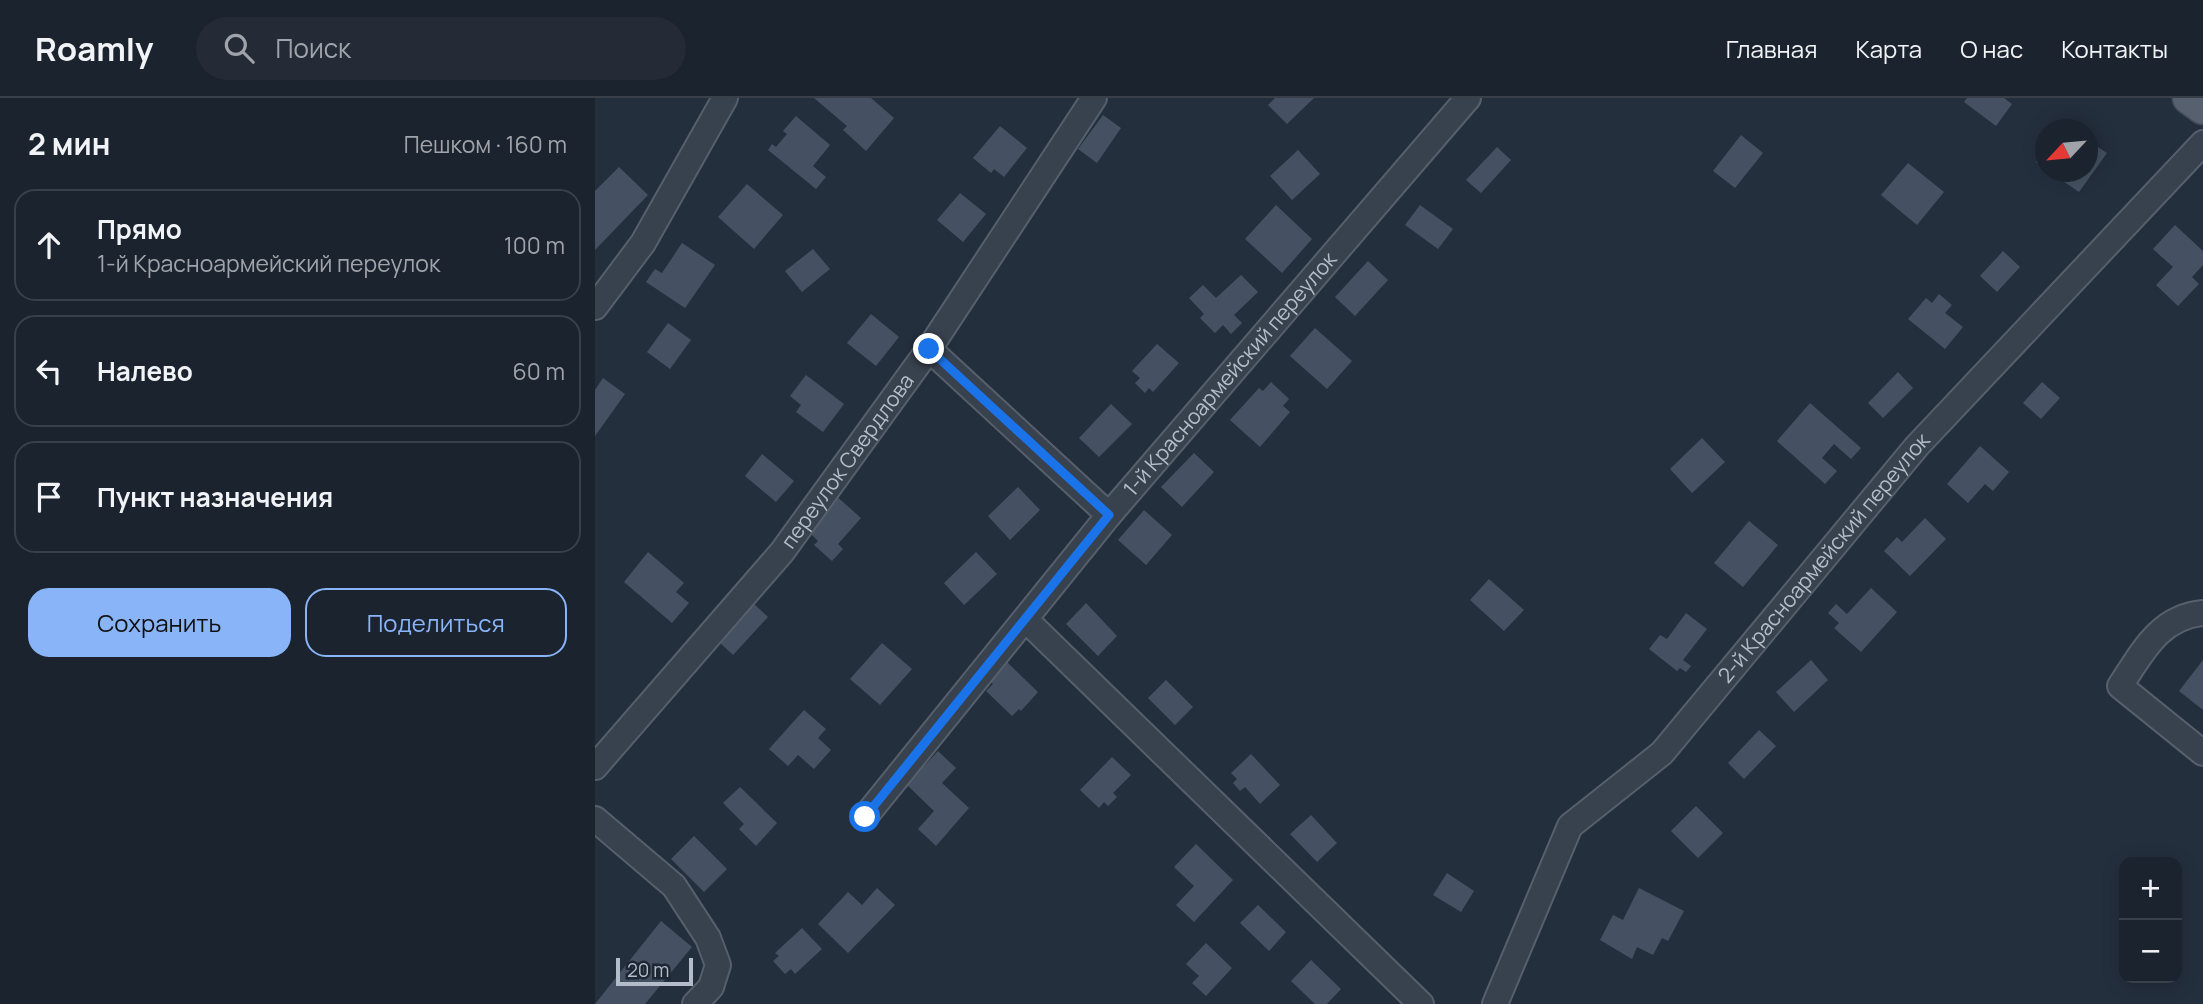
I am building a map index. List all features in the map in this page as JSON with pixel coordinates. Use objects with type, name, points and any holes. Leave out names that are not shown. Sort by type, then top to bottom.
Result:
[{"type":"main road","points":[[2189,98],[2203,108]]},
{"type":"street","points":[[595,307],[643,243],[725,98]]},
{"type":"street","name":"переулок Свердлова","points":[[595,767],[782,552],[929,349],[1094,98]]},
{"type":"street","name":"1-й Красноармейский переулок","points":[[865,817],[1109,515],[1468,98]]},
{"type":"street","name":"2-й Красноармейский переулок","points":[[1495,1004],[1570,826],[1662,753],[1917,446],[2203,143]]},
{"type":"street","points":[[929,349],[1109,515]]},
{"type":"street","points":[[2203,613],[2183,615],[2153,636],[2120,686],[2203,753]]},
{"type":"street","points":[[1026,620],[1421,1004]]},
{"type":"street","points":[[595,820],[674,886],[708,938],[718,965],[711,987],[695,1004]]},
{"type":"building","points":[[814,98],[871,98],[894,118],[866,151],[843,130],[847,126]]},
{"type":"building","points":[[1275,98],[1314,98],[1287,124],[1268,105]]},
{"type":"building","points":[[1967,98],[2004,98],[2012,104],[1996,126],[1964,102]]},
{"type":"building","points":[[1103,115],[1121,128],[1097,163],[1078,149]]},
{"type":"building","points":[[796,116],[830,145],[813,166],[826,177],[816,189],[768,150],[772,144],[776,147],[787,134],[783,131]]},
{"type":"building","points":[[1000,126],[1027,148],[1004,177],[994,169],[991,173],[973,158]]},
{"type":"building","points":[[1741,135],[1763,153],[1735,188],[1713,171]]},
{"type":"building","points":[[1497,147],[1511,160],[1481,193],[1466,180]]},
{"type":"building","points":[[2098,147],[2107,153],[2098,166]]},
{"type":"building","points":[[1298,150],[1320,174],[1292,200],[1270,176]]},
{"type":"building","points":[[1908,163],[1944,192],[1917,225],[1881,195]]},
{"type":"building","points":[[619,167],[648,195],[595,250],[595,191]]},
{"type":"building","points":[[2064,182],[2086,182],[2079,192]]},
{"type":"building","points":[[747,184],[783,215],[754,249],[718,217]]},
{"type":"building","points":[[960,193],[986,214],[963,242],[937,220]]},
{"type":"building","points":[[1276,205],[1312,239],[1282,273],[1245,239]]},
{"type":"building","points":[[1420,205],[1453,229],[1438,249],[1405,225]]},
{"type":"building","points":[[2175,225],[2203,251],[2203,265],[2192,277],[2199,284],[2178,306],[2156,285],[2173,267],[2153,249]]},
{"type":"building","points":[[682,243],[715,265],[685,308],[646,282],[655,269],[662,273]]},
{"type":"building","points":[[813,249],[830,269],[802,292],[785,271]]},
{"type":"building","points":[[2003,251],[2020,267],[1997,292],[1980,276]]},
{"type":"building","points":[[1368,261],[1388,280],[1355,316],[1335,297]]},
{"type":"building","points":[[1241,275],[1258,292],[1234,315],[1242,323],[1231,334],[1223,325],[1215,333],[1200,318],[1204,314],[1189,298],[1203,285],[1216,298]]},
{"type":"building","points":[[1939,294],[1952,305],[1945,313],[1963,327],[1945,349],[1908,319],[1926,298],[1932,303]]},
{"type":"building","points":[[871,314],[899,337],[876,366],[847,343]]},
{"type":"building","points":[[668,323],[691,340],[670,369],[647,352]]},
{"type":"building","points":[[1315,328],[1352,361],[1327,389],[1290,356]]},
{"type":"building","points":[[1157,344],[1179,363],[1153,392],[1149,388],[1145,393],[1135,383],[1140,378],[1132,371]]},
{"type":"building","points":[[1898,372],[1913,388],[1883,418],[1868,403]]},
{"type":"building","points":[[806,375],[844,404],[823,432],[796,412],[801,405],[790,396]]},
{"type":"building","points":[[603,378],[625,394],[595,436],[595,390]]},
{"type":"building","points":[[1271,382],[1289,399],[1283,406],[1290,412],[1260,447],[1230,420],[1259,388],[1263,391]]},
{"type":"building","points":[[2042,382],[2060,398],[2041,419],[2023,403]]},
{"type":"building","points":[[1810,403],[1861,448],[1851,459],[1834,444],[1822,458],[1837,471],[1825,484],[1777,441]]},
{"type":"building","points":[[1111,404],[1132,424],[1099,457],[1079,438]]},
{"type":"building","points":[[1702,438],[1725,462],[1692,493],[1670,469]]},
{"type":"building","points":[[1980,446],[2009,472],[1993,491],[1985,484],[1968,503],[1947,484]]},
{"type":"building","points":[[1194,453],[1214,472],[1182,507],[1161,487]]},
{"type":"building","points":[[762,454],[794,481],[776,502],[745,476]]},
{"type":"building","points":[[1018,487],[1040,510],[1010,540],[988,516]]},
{"type":"building","points":[[834,494],[861,518],[838,544],[843,549],[832,561],[814,545],[818,541],[805,528]]},
{"type":"building","points":[[1144,510],[1172,535],[1146,565],[1118,540]]},
{"type":"building","points":[[1925,518],[1946,539],[1910,576],[1884,551],[1897,537],[1902,542]]},
{"type":"building","points":[[1749,521],[1778,545],[1743,587],[1714,563]]},
{"type":"building","points":[[648,552],[684,583],[676,592],[689,603],[672,623],[624,582]]},
{"type":"building","points":[[976,552],[997,574],[964,605],[944,583]]},
{"type":"building","points":[[1489,579],[1524,610],[1504,631],[1470,600]]},
{"type":"building","points":[[1871,588],[1897,612],[1861,652],[1834,628],[1839,623],[1828,613],[1836,604],[1847,614]]},
{"type":"building","points":[[752,602],[768,617],[733,655],[717,640]]},
{"type":"building","points":[[1086,603],[1117,636],[1098,656],[1066,624]]},
{"type":"building","points":[[1686,613],[1707,629],[1683,660],[1691,666],[1686,672],[1680,668],[1677,671],[1649,649],[1660,635],[1667,639]]},
{"type":"building","points":[[882,643],[912,669],[880,705],[850,679]]},
{"type":"building","points":[[1811,660],[1828,680],[1794,712],[1776,692]]},
{"type":"building","points":[[2203,660],[2203,710],[2179,691]]},
{"type":"building","points":[[1006,661],[1038,692],[1021,711],[1019,709],[1012,716],[986,691],[993,684],[989,680]]},
{"type":"building","points":[[1166,680],[1193,707],[1175,725],[1148,698]]},
{"type":"building","points":[[804,710],[826,729],[818,738],[831,750],[814,769],[798,755],[788,766],[769,749]]},
{"type":"building","points":[[1759,730],[1776,746],[1744,779],[1728,763]]},
{"type":"building","points":[[938,751],[956,768],[942,783],[969,808],[936,846],[918,829],[934,811],[907,785]]},
{"type":"building","points":[[1251,754],[1280,785],[1260,804],[1245,787],[1240,791],[1233,783],[1237,779],[1231,773]]},
{"type":"building","points":[[1112,757],[1131,775],[1113,793],[1117,797],[1108,806],[1104,802],[1099,808],[1080,790]]},
{"type":"building","points":[[740,787],[777,823],[756,846],[739,829],[744,824],[723,803]]},
{"type":"building","points":[[1696,806],[1723,833],[1698,858],[1671,831]]},
{"type":"building","points":[[1311,815],[1337,843],[1317,862],[1290,834]]},
{"type":"building","points":[[694,836],[727,869],[704,892],[671,859]]},
{"type":"building","points":[[1196,844],[1233,880],[1194,922],[1176,905],[1194,886],[1174,867]]},
{"type":"building","points":[[1447,873],[1474,891],[1461,912],[1433,895]]},
{"type":"building","points":[[877,888],[895,905],[848,953],[818,924],[848,892],[862,905]]},
{"type":"building","points":[[1639,888],[1684,911],[1668,941],[1662,938],[1653,955],[1637,947],[1632,959],[1600,940],[1613,915],[1623,920]]},
{"type":"building","points":[[1258,905],[1286,932],[1269,951],[1240,923]]},
{"type":"building","points":[[661,921],[692,947],[645,1004],[595,1004]]},
{"type":"building","points":[[802,928],[822,949],[795,974],[791,969],[785,974],[773,961],[779,956],[775,953]]},
{"type":"building","points":[[1206,943],[1232,968],[1206,996],[1192,983],[1199,976],[1186,964]]},
{"type":"building","points":[[1311,960],[1341,989],[1327,1004],[1315,1004],[1291,981]]},
{"type":"route","points":[[865,817],[1109,515],[929,349]]}]
